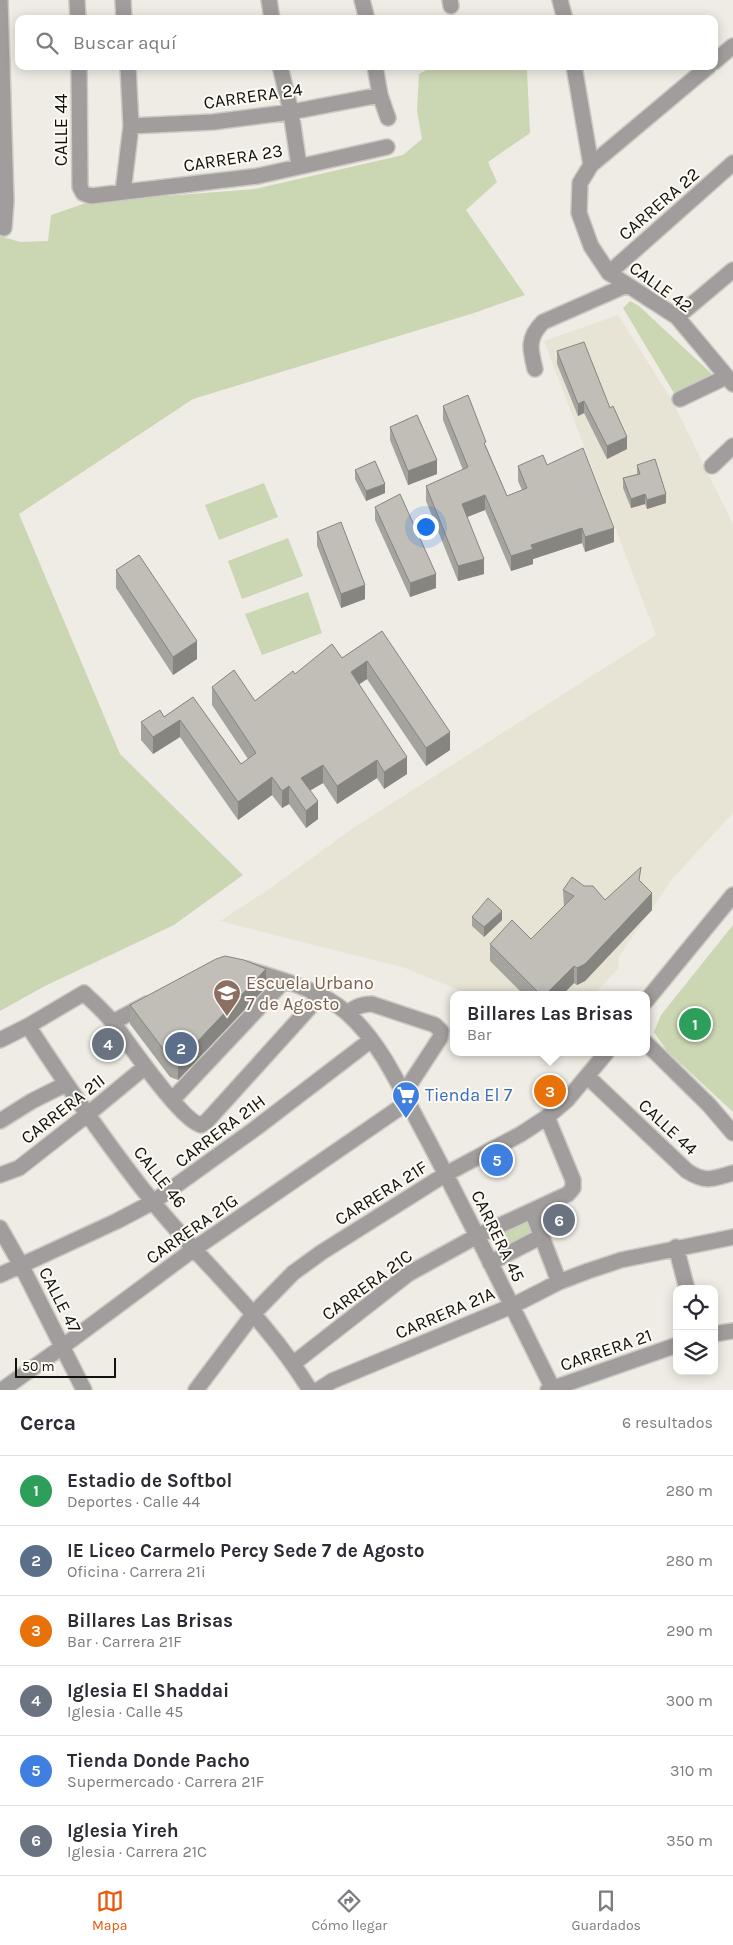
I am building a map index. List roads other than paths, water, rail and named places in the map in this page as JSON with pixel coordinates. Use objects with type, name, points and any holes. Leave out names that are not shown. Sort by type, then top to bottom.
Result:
[{"type":"street","points":[[0,0],[6,201],[4,228]]},
{"type":"street","points":[[77,0],[78,15]]},
{"type":"street","points":[[123,0],[124,15]]},
{"type":"street","points":[[269,0],[271,15]]},
{"type":"street","points":[[362,0],[366,15]]},
{"type":"street","points":[[560,0],[564,15]]},
{"type":"street","points":[[718,59],[733,46]]},
{"type":"street","name":"CALLE 44","points":[[79,70],[80,187],[83,193]]},
{"type":"street","points":[[123,192],[131,126],[128,70]]},
{"type":"street","points":[[281,70],[291,112],[300,166]]},
{"type":"street","points":[[377,70],[380,95],[388,118]]},
{"type":"street","points":[[575,70],[591,165]]},
{"type":"street","points":[[591,165],[704,70]]},
{"type":"street","name":"CARRERA 24","points":[[131,126],[214,122],[291,112],[380,95]]},
{"type":"street","name":"CARRERA 23","points":[[83,193],[91,196],[258,176],[387,147]]},
{"type":"street","name":"CARRERA 22","points":[[609,273],[733,163]]},
{"type":"street","name":"CALLE 42","points":[[591,165],[580,183],[579,213],[592,246],[609,273],[677,317],[730,381]]},
{"type":"street","points":[[677,317],[733,270]]},
{"type":"street","points":[[535,369],[530,343],[535,330],[543,322],[627,285]]},
{"type":"street","points":[[680,399],[730,381]]},
{"type":"street","points":[[712,466],[733,446]]},
{"type":"street","points":[[650,996],[733,895]]},
{"type":"street","name":"CARRERA 45","points":[[230,966],[236,966],[284,981],[321,995],[347,1013],[371,1040],[389,1065],[446,1174],[512,1306],[550,1389]]},
{"type":"street","points":[[172,1100],[284,981]]},
{"type":"street","points":[[0,1040],[84,993],[113,1022],[145,1067],[172,1100],[194,1124],[201,1126],[321,995]]},
{"type":"street","points":[[113,1022],[162,996]]},
{"type":"street","points":[[347,1013],[357,1006],[364,1004],[383,1006],[435,1025],[442,1031],[440,1038],[406,1098]]},
{"type":"street","name":"CALLE 46","points":[[28,1026],[66,1084],[153,1202],[254,1313],[294,1363],[310,1390]]},
{"type":"street","name":"CARRERA 21H","points":[[0,1275],[117,1221],[153,1202],[371,1040]]},
{"type":"street","points":[[650,1047],[709,1105],[733,1133]]},
{"type":"street","name":"CARRERA 21F","points":[[203,1387],[254,1313],[293,1273],[322,1252],[446,1174],[521,1134],[547,1117],[567,1100],[604,1056]]},
{"type":"street","name":"CARRERA 21I","points":[[0,1175],[19,1168],[145,1067]]},
{"type":"street","name":"CALLE 44","points":[[588,1077],[687,1171],[700,1179],[714,1179],[733,1173]]},
{"type":"street","points":[[0,1121],[32,1101],[66,1084]]},
{"type":"street","name":"CARRERA 21G","points":[[2,1390],[194,1249],[406,1098]]},
{"type":"street","name":"CARRERA 21C","points":[[294,1363],[408,1274],[477,1236],[568,1194],[573,1188],[574,1180],[547,1117]]},
{"type":"street","points":[[532,1211],[559,1282]]},
{"type":"street","name":"CALLE 47","points":[[0,1228],[21,1265],[84,1390]]},
{"type":"street","points":[[490,1263],[542,1236]]},
{"type":"street","name":"CARRERA 21A","points":[[318,1390],[332,1381],[512,1306],[559,1282],[621,1260],[676,1247],[733,1237]]},
{"type":"street","points":[[676,1247],[686,1285]]},
{"type":"street","points":[[718,1333],[733,1331]]},
{"type":"street","name":"CARRERA 21","points":[[550,1389],[673,1346]]},
{"type":"place","name":"Escuela Urbano 7 de Agosto","points":[[227,1017]]},
{"type":"place","name":"Estadio de Softbol","points":[[695,1024]]},
{"type":"place","name":"Iglesia El Shaddai","points":[[108,1044]]},
{"type":"place","name":"IE Liceo Carmelo Percy Sede 7 de Agosto","points":[[181,1048]]},
{"type":"place","name":"Billares Las Brisas","points":[[550,1091]]},
{"type":"place","name":"Tienda El 7","points":[[406,1119]]},
{"type":"place","name":"Tienda Donde Pacho","points":[[497,1160]]},
{"type":"place","name":"Iglesia Yireh","points":[[559,1220]]}]
